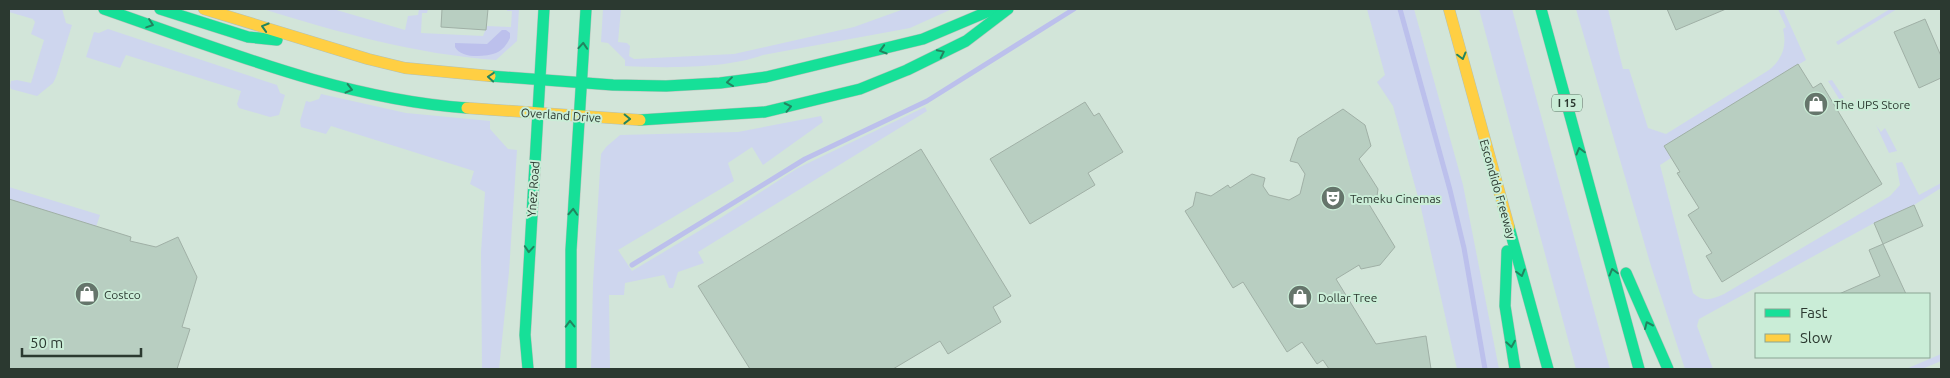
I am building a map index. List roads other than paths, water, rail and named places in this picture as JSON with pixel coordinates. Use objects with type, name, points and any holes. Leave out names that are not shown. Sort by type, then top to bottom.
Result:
[{"type":"main road","name":"Overland Drive","points":[[104,9],[302,77],[389,99],[452,107],[578,117],[675,120],[765,112],[815,101],[860,88],[906,70],[966,41],[1008,9]]},
{"type":"main road","points":[[160,9],[248,37],[321,44]]},
{"type":"main road","points":[[204,9],[406,68],[449,74],[581,83],[666,86],[720,83],[766,77],[870,54],[923,39],[994,9]]},
{"type":"main road","name":"Ynez Road","points":[[528,369],[525,334],[544,9]]},
{"type":"main road","points":[[571,369],[571,250],[586,9]]},
{"type":"main road","name":"Escondido Freeway","points":[[1449,9],[1548,369]]},
{"type":"main road","name":"I 15","points":[[1541,9],[1639,369]]},
{"type":"main road","points":[[1593,198],[1668,369]]},
{"type":"main road","points":[[1508,226],[1505,306],[1515,369]]},
{"type":"water","points":[[502,30],[510,33],[510,38],[504,47],[496,53],[474,56],[462,54],[455,47],[455,43],[487,44]]},
{"type":"waterway","points":[[632,265],[805,159],[927,101],[1074,9]]},
{"type":"waterway","points":[[1400,9],[1464,248],[1485,369]]},
{"type":"place","name":"The UPS Store","points":[[1816,104]]},
{"type":"place","name":"Temeku Cinemas","points":[[1333,198]]},
{"type":"place","name":"Costco","points":[[87,294]]},
{"type":"place","name":"Dollar Tree","points":[[1300,297]]}]
